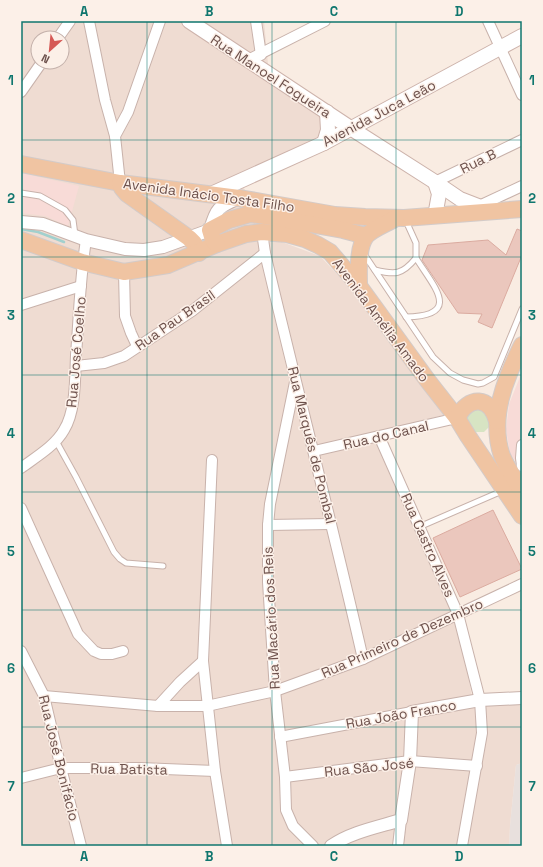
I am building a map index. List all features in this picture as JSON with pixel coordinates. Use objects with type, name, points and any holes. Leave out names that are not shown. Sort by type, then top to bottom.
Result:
[{"type":"main road","name":"Rua Manoel Fogueira","points":[[189,21],[255,57],[327,112],[352,129],[460,199],[485,209]]},
{"type":"main road","name":"Avenida Juca Leão","points":[[209,195],[352,129],[522,36]]},
{"type":"main road","points":[[324,143],[328,130],[327,112]]},
{"type":"main road","name":"Avenida Inácio Tosta Filho","points":[[21,164],[120,183],[239,198],[335,215],[401,218],[435,216],[485,209],[522,209]]},
{"type":"main road","points":[[435,182],[438,194],[435,216]]},
{"type":"main road","points":[[120,183],[127,194],[189,238],[194,243],[199,253]]},
{"type":"main road","points":[[214,237],[229,220],[250,214],[343,230],[364,243]]},
{"type":"main road","points":[[360,286],[359,270],[364,243],[380,227],[401,218]]},
{"type":"main road","name":"Avenida Amélia Amado","points":[[21,240],[82,262],[124,272],[168,265],[199,253],[214,237],[262,232],[287,234],[305,239],[318,245],[330,252],[360,286],[457,418],[522,516]]},
{"type":"main road","points":[[522,345],[512,365],[500,398],[497,424],[498,443],[503,458],[522,491]]},
{"type":"main road","points":[[457,418],[465,406],[476,401],[488,405],[492,409],[497,424]]},
{"type":"main road","points":[[468,436],[482,438],[487,436],[497,424]]},
{"type":"street","points":[[64,30],[70,21]]},
{"type":"street","points":[[90,21],[105,100],[115,136],[120,183]]},
{"type":"street","points":[[115,136],[128,112],[160,21]]},
{"type":"street","points":[[256,21],[255,57],[326,21]]},
{"type":"street","points":[[488,21],[522,95]]},
{"type":"street","points":[[21,92],[36,70]]},
{"type":"street","name":"Rua B","points":[[435,182],[522,140]]},
{"type":"street","points":[[233,183],[230,191],[233,195],[239,198]]},
{"type":"street","points":[[485,209],[522,186]]},
{"type":"street","points":[[214,237],[214,215],[224,205],[239,198]]},
{"type":"street","name":"Avenida Amélia Amado","points":[[21,222],[43,224],[80,238],[125,249],[144,250],[162,248],[189,238],[214,237]]},
{"type":"street","name":"Rua Marquês de Pombal","points":[[262,232],[265,253],[295,382],[314,451],[363,658]]},
{"type":"street","name":"Rua José Coelho","points":[[21,468],[56,441],[64,431],[69,421],[72,408],[76,366],[81,286],[82,262],[80,238]]},
{"type":"street","name":"Rua Pau Brasil","points":[[76,366],[104,363],[124,356],[192,311],[265,253]]},
{"type":"street","points":[[124,272],[126,316],[137,346]]},
{"type":"street","points":[[21,305],[81,286]]},
{"type":"street","name":"Rua Macário dos Reis","points":[[295,382],[270,504],[268,525],[268,582],[274,692],[285,777],[286,810],[293,826],[314,846]]},
{"type":"street","name":"Rua do Canal","points":[[314,451],[457,418]]},
{"type":"street","name":"Rua Castro Alves","points":[[379,436],[458,614],[480,700],[482,733],[462,846]]},
{"type":"street","points":[[522,445],[522,466]]},
{"type":"street","points":[[212,460],[203,661],[215,771],[227,846]]},
{"type":"street","points":[[21,508],[78,634],[94,651],[101,654],[112,654],[123,651]]},
{"type":"street","points":[[268,525],[331,524]]},
{"type":"street","name":"Rua Primeiro de Dezembro","points":[[44,696],[158,706],[207,706],[274,692],[363,658],[522,584]]},
{"type":"street","name":"Rua José Bonifácio","points":[[21,651],[44,696],[81,846]]},
{"type":"street","points":[[158,706],[180,682],[203,661]]},
{"type":"street","name":"Rua João Franco","points":[[280,737],[480,700],[522,698]]},
{"type":"street","points":[[398,846],[410,761],[412,712]]},
{"type":"street","name":"Rua São José","points":[[285,777],[410,761],[477,766]]},
{"type":"street","name":"Rua Batista","points":[[21,778],[61,768],[140,768],[215,771]]},
{"type":"street","points":[[331,846],[346,838],[401,820]]},
{"type":"lane","points":[[21,193],[40,196],[65,210],[73,220],[80,238]]},
{"type":"lane","points":[[401,218],[409,227],[416,243],[416,258],[438,293],[440,303],[437,310],[433,313],[419,317],[406,317]]},
{"type":"lane","points":[[364,243],[375,270],[433,357],[450,373],[463,380],[478,384],[494,377],[522,309]]},
{"type":"lane","points":[[375,270],[390,274],[399,273],[416,258]]},
{"type":"lane","points":[[56,441],[114,552],[126,563],[163,566]]},
{"type":"lane","points":[[420,527],[504,490]]},
{"type":"shaded area","points":[[21,21],[264,21],[268,64],[352,122],[238,180],[282,242],[320,256],[350,288],[444,415],[376,432],[450,602],[463,646],[473,703],[522,703],[522,763],[516,765],[509,846],[21,846]]},
{"type":"shaded area","points":[[21,173],[79,186],[68,226],[45,216],[21,213]]},
{"type":"shaded area","points":[[522,372],[522,469],[510,454],[506,429],[509,404]]},
{"type":"shaded area","points":[[522,763],[522,846],[509,846],[516,765]]},
{"type":"green space","points":[[485,407],[490,426],[484,432],[475,432],[465,423],[466,414],[469,410]]},
{"type":"building","points":[[517,229],[522,231],[522,255],[492,328],[478,322],[482,314],[458,313],[422,260],[428,245],[488,240],[506,255]]},
{"type":"building","points":[[493,510],[522,569],[460,597],[433,538]]},
{"type":"waterway","points":[[21,229],[38,232],[64,242]]}]
